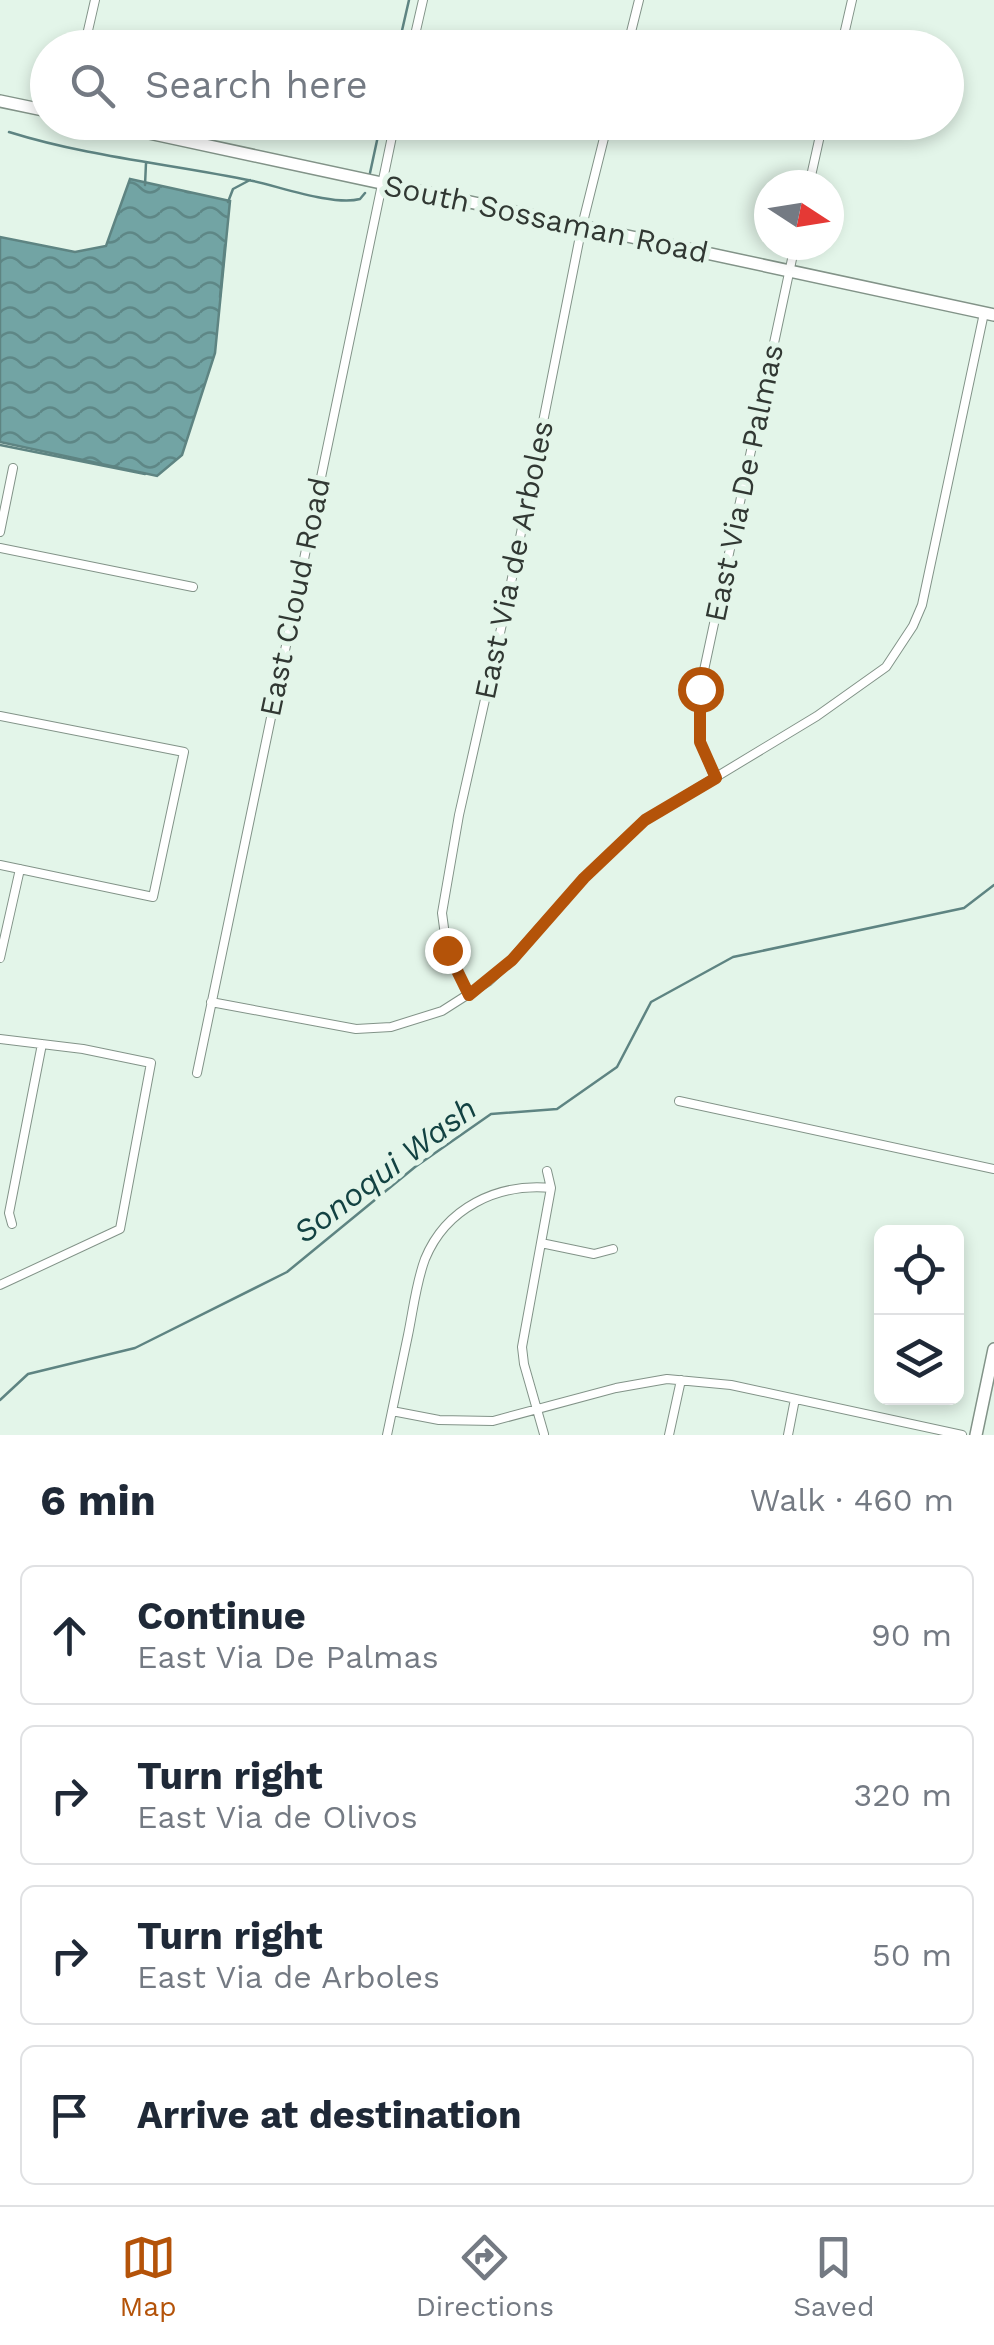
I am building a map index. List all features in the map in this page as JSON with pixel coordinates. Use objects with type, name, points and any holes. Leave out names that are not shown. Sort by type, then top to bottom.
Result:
[{"type":"main road","points":[[0,102],[30,108]]},
{"type":"main road","name":"South Sossaman Road","points":[[182,140],[989,314]]},
{"type":"main road","points":[[976,1435],[994,1349]]},
{"type":"street","points":[[88,30],[95,0]]},
{"type":"street","points":[[416,30],[423,0]]},
{"type":"street","points":[[632,30],[639,0]]},
{"type":"street","points":[[845,30],[852,0]]},
{"type":"street","name":"East Cloud Road","points":[[196,1073],[390,140]]},
{"type":"street","name":"East Via de Arboles","points":[[469,995],[447,950],[442,913],[582,226],[604,140]]},
{"type":"street","points":[[812,170],[819,140]]},
{"type":"street","name":"East Via De Palmas","points":[[716,778],[700,742],[700,689],[791,260]]},
{"type":"street","points":[[211,1002],[356,1030],[416,1020],[442,1011],[512,960],[584,878],[645,820],[816,716],[886,667],[922,605],[989,314]]},
{"type":"street","points":[[0,532],[13,468]]},
{"type":"street","points":[[0,548],[193,587]]},
{"type":"street","points":[[0,716],[184,752],[153,897],[0,864]]},
{"type":"street","points":[[1,958],[20,869]]},
{"type":"street","points":[[0,1038],[151,1063],[120,1229],[0,1284]]},
{"type":"street","points":[[12,1224],[9,1214],[42,1044]]},
{"type":"street","points":[[678,1100],[994,1169]]},
{"type":"street","points":[[544,1434],[522,1347],[551,1188],[547,1171]]},
{"type":"street","points":[[387,1435],[424,1263],[444,1227],[470,1204],[487,1196],[522,1187],[551,1188]]},
{"type":"street","points":[[541,1243],[594,1254],[613,1249]]},
{"type":"street","points":[[392,1411],[455,1422],[493,1420],[636,1383],[681,1380],[730,1385],[962,1435]]},
{"type":"street","points":[[670,1435],[681,1380]]},
{"type":"street","points":[[788,1435],[795,1399]]},
{"type":"street","points":[[902,1435],[904,1422]]},
{"type":"water","points":[[130,179],[230,201],[215,353],[182,455],[157,476],[0,442],[0,237],[75,252],[106,246]]},
{"type":"waterway","points":[[402,30],[409,0]]},
{"type":"waterway","points":[[9,132],[30,138]]},
{"type":"waterway","points":[[39,140],[322,198],[360,199],[365,193]]},
{"type":"waterway","points":[[370,173],[377,140]]},
{"type":"waterway","points":[[145,185],[146,163]]},
{"type":"waterway","points":[[228,202],[233,189],[250,180]]},
{"type":"waterway","points":[[220,297],[225,245]]},
{"type":"waterway","points":[[0,445],[145,474]]},
{"type":"waterway","name":"Sonoqui Wash","points":[[0,1400],[28,1374],[135,1348],[287,1272],[415,1167],[491,1114],[557,1109],[617,1067],[651,1002],[733,957],[964,908],[994,885]]},
{"type":"route","points":[[447,950],[469,995],[512,960],[584,878],[645,820],[716,778],[700,742],[700,689]]}]
